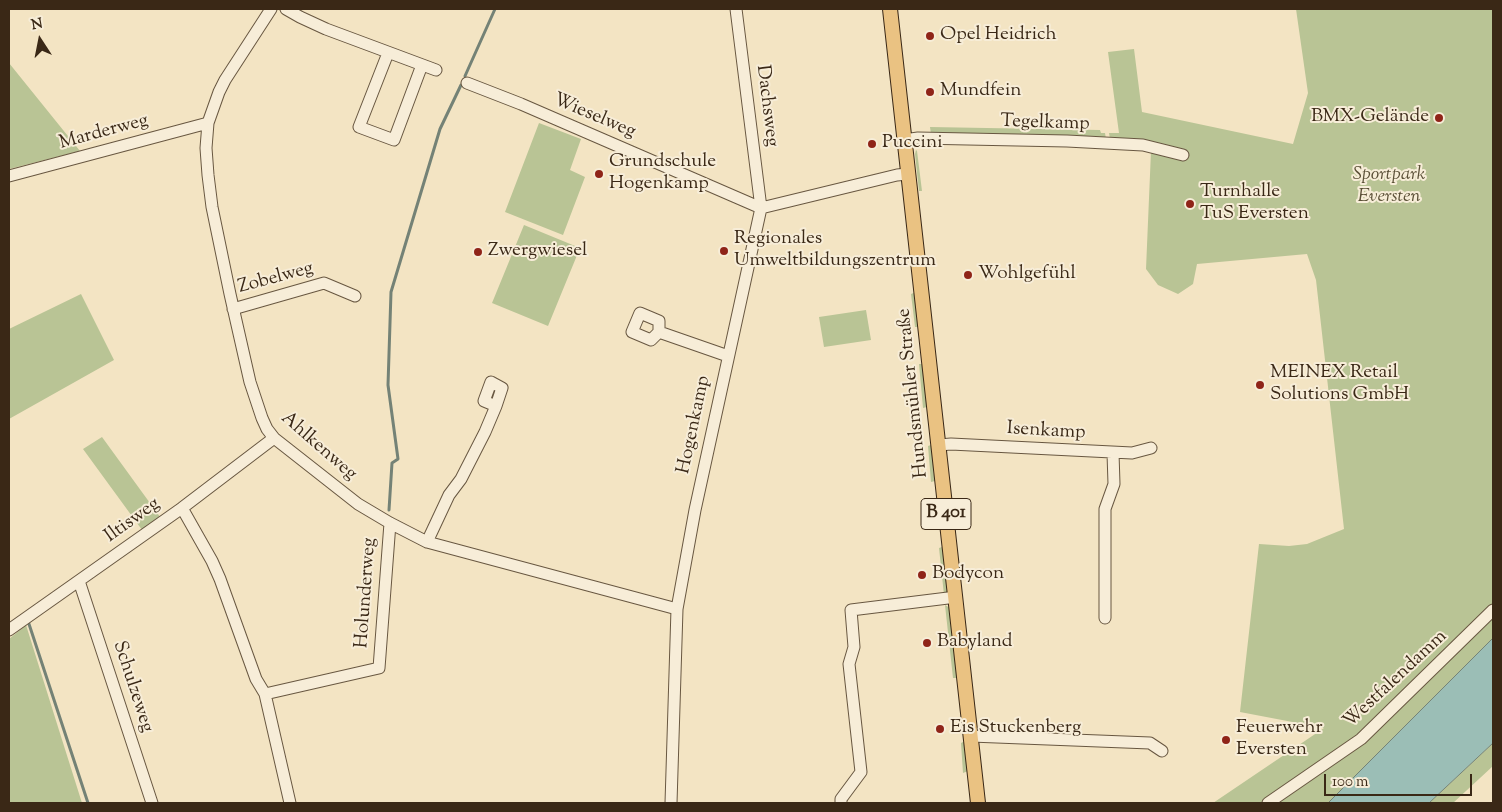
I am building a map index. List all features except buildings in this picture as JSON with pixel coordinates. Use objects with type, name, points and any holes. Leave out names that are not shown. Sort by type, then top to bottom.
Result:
[{"type":"main road","name":"Hundsmühler Straße","points":[[890,9],[978,803]]},
{"type":"street","name":"Ahlkenweg","points":[[271,9],[219,92],[208,123],[206,148],[212,207],[233,309],[250,382],[266,429],[274,438],[358,504],[427,542],[677,609]]},
{"type":"street","points":[[286,9],[300,17],[388,53],[436,70]]},
{"type":"street","name":"Dachsweg","points":[[736,9],[761,208]]},
{"type":"street","points":[[388,53],[358,127],[394,140],[422,65]]},
{"type":"street","name":"Wieselweg","points":[[467,83],[521,104],[761,208]]},
{"type":"street","name":"Marderweg","points":[[9,176],[208,123]]},
{"type":"street","name":"Tegelkamp","points":[[904,140],[918,138],[1143,145],[1183,155]]},
{"type":"street","points":[[761,208],[896,175],[908,174]]},
{"type":"street","name":"Hogenkamp","points":[[671,803],[677,609],[695,510],[761,208]]},
{"type":"street","name":"Zobelweg","points":[[233,309],[324,282],[356,296]]},
{"type":"street","points":[[659,332],[728,356]]},
{"type":"street","points":[[427,542],[449,495],[461,479],[485,432],[496,406]]},
{"type":"street","name":"Iltisweg","points":[[9,630],[182,508],[274,438]]},
{"type":"street","name":"Isenkamp","points":[[939,445],[1113,453],[1132,453],[1151,448]]},
{"type":"street","points":[[1105,618],[1105,508],[1114,484],[1113,453]]},
{"type":"street","points":[[182,508],[220,579],[256,679],[265,694],[290,803]]},
{"type":"street","name":"Holunderweg","points":[[265,694],[379,668],[390,523]]},
{"type":"street","name":"Schulzeweg","points":[[79,581],[152,803]]},
{"type":"street","points":[[841,803],[841,799],[861,772],[849,664],[854,647],[851,610],[956,597]]},
{"type":"street","name":"Westfalendamm","points":[[1268,803],[1361,739],[1493,610]]},
{"type":"street","points":[[971,736],[1150,743],[1162,751]]},
{"type":"green space","name":"Sportpark Eversten","points":[[1296,9],[1493,9],[1493,638],[1328,803],[1213,803],[1324,728],[1240,712],[1259,544],[1289,546],[1307,544],[1344,529],[1316,280],[1307,254],[1197,264],[1193,284],[1178,294],[1158,285],[1146,269],[1151,151],[1110,139],[1109,133],[1119,133],[1108,52],[1134,49],[1142,112],[1293,144],[1308,93]]},
{"type":"green space","points":[[9,63],[80,151],[9,169]]},
{"type":"green space","points":[[539,123],[581,139],[570,170],[585,177],[563,235],[505,212]]},
{"type":"green space","points":[[930,127],[1100,130],[1101,133],[1105,133],[1106,139],[931,134]]},
{"type":"green space","points":[[917,151],[922,191],[919,191]]},
{"type":"green space","points":[[524,225],[580,248],[548,326],[492,303]]},
{"type":"green space","points":[[916,292],[919,310],[916,313],[918,327],[915,327],[911,294]]},
{"type":"green space","points":[[81,294],[114,360],[9,419],[9,329]]},
{"type":"green space","points":[[866,310],[871,340],[824,347],[819,317]]},
{"type":"green space","points":[[919,364],[922,364],[927,407],[923,408]]},
{"type":"green space","points":[[102,437],[163,521],[145,534],[83,449]]},
{"type":"green space","points":[[931,445],[932,451],[935,453],[936,466],[933,469],[935,481],[931,482],[928,446]]},
{"type":"green space","points":[[938,504],[941,507],[940,529],[937,529],[934,505]]},
{"type":"green space","points":[[942,547],[946,574],[949,578],[949,590],[944,595],[939,548]]},
{"type":"green space","points":[[945,605],[950,608],[959,678],[953,678]]},
{"type":"green space","points":[[26,625],[82,803],[9,803],[9,639]]},
{"type":"green space","points":[[965,741],[968,771],[963,773],[961,743]]},
{"type":"green space","points":[[1493,743],[1493,766],[1453,803],[1429,803]]},
{"type":"water","points":[[1493,638],[1493,743],[1429,803],[1328,803]]},
{"type":"waterway","points":[[465,76],[495,9]]},
{"type":"waterway","points":[[389,510],[392,463],[398,459],[388,385],[391,292],[440,129],[461,85]]},
{"type":"waterway","points":[[28,621],[88,803]]},
{"type":"place","name":"Opel Heidrich","points":[[930,36]]},
{"type":"place","name":"Mundfein","points":[[930,92]]},
{"type":"place","name":"BMX-Gelände","points":[[1439,118]]},
{"type":"place","name":"Puccini","points":[[872,144]]},
{"type":"place","name":"Grundschule Hogenkamp","points":[[599,174]]},
{"type":"place","name":"Turnhalle TuS Eversten","points":[[1190,204]]},
{"type":"place","name":"Regionales Umweltbildungszentrum","points":[[724,251]]},
{"type":"place","name":"Zwergwiesel","points":[[478,252]]},
{"type":"place","name":"Wohlgefühl","points":[[968,275]]},
{"type":"place","name":"MEINEX Retail Solutions GmbH","points":[[1260,385]]},
{"type":"place","name":"Bodycon","points":[[922,575]]},
{"type":"place","name":"Babyland","points":[[927,643]]},
{"type":"place","name":"Eis Stuckenberg","points":[[940,729]]},
{"type":"place","name":"Feuerwehr Eversten","points":[[1226,740]]}]
